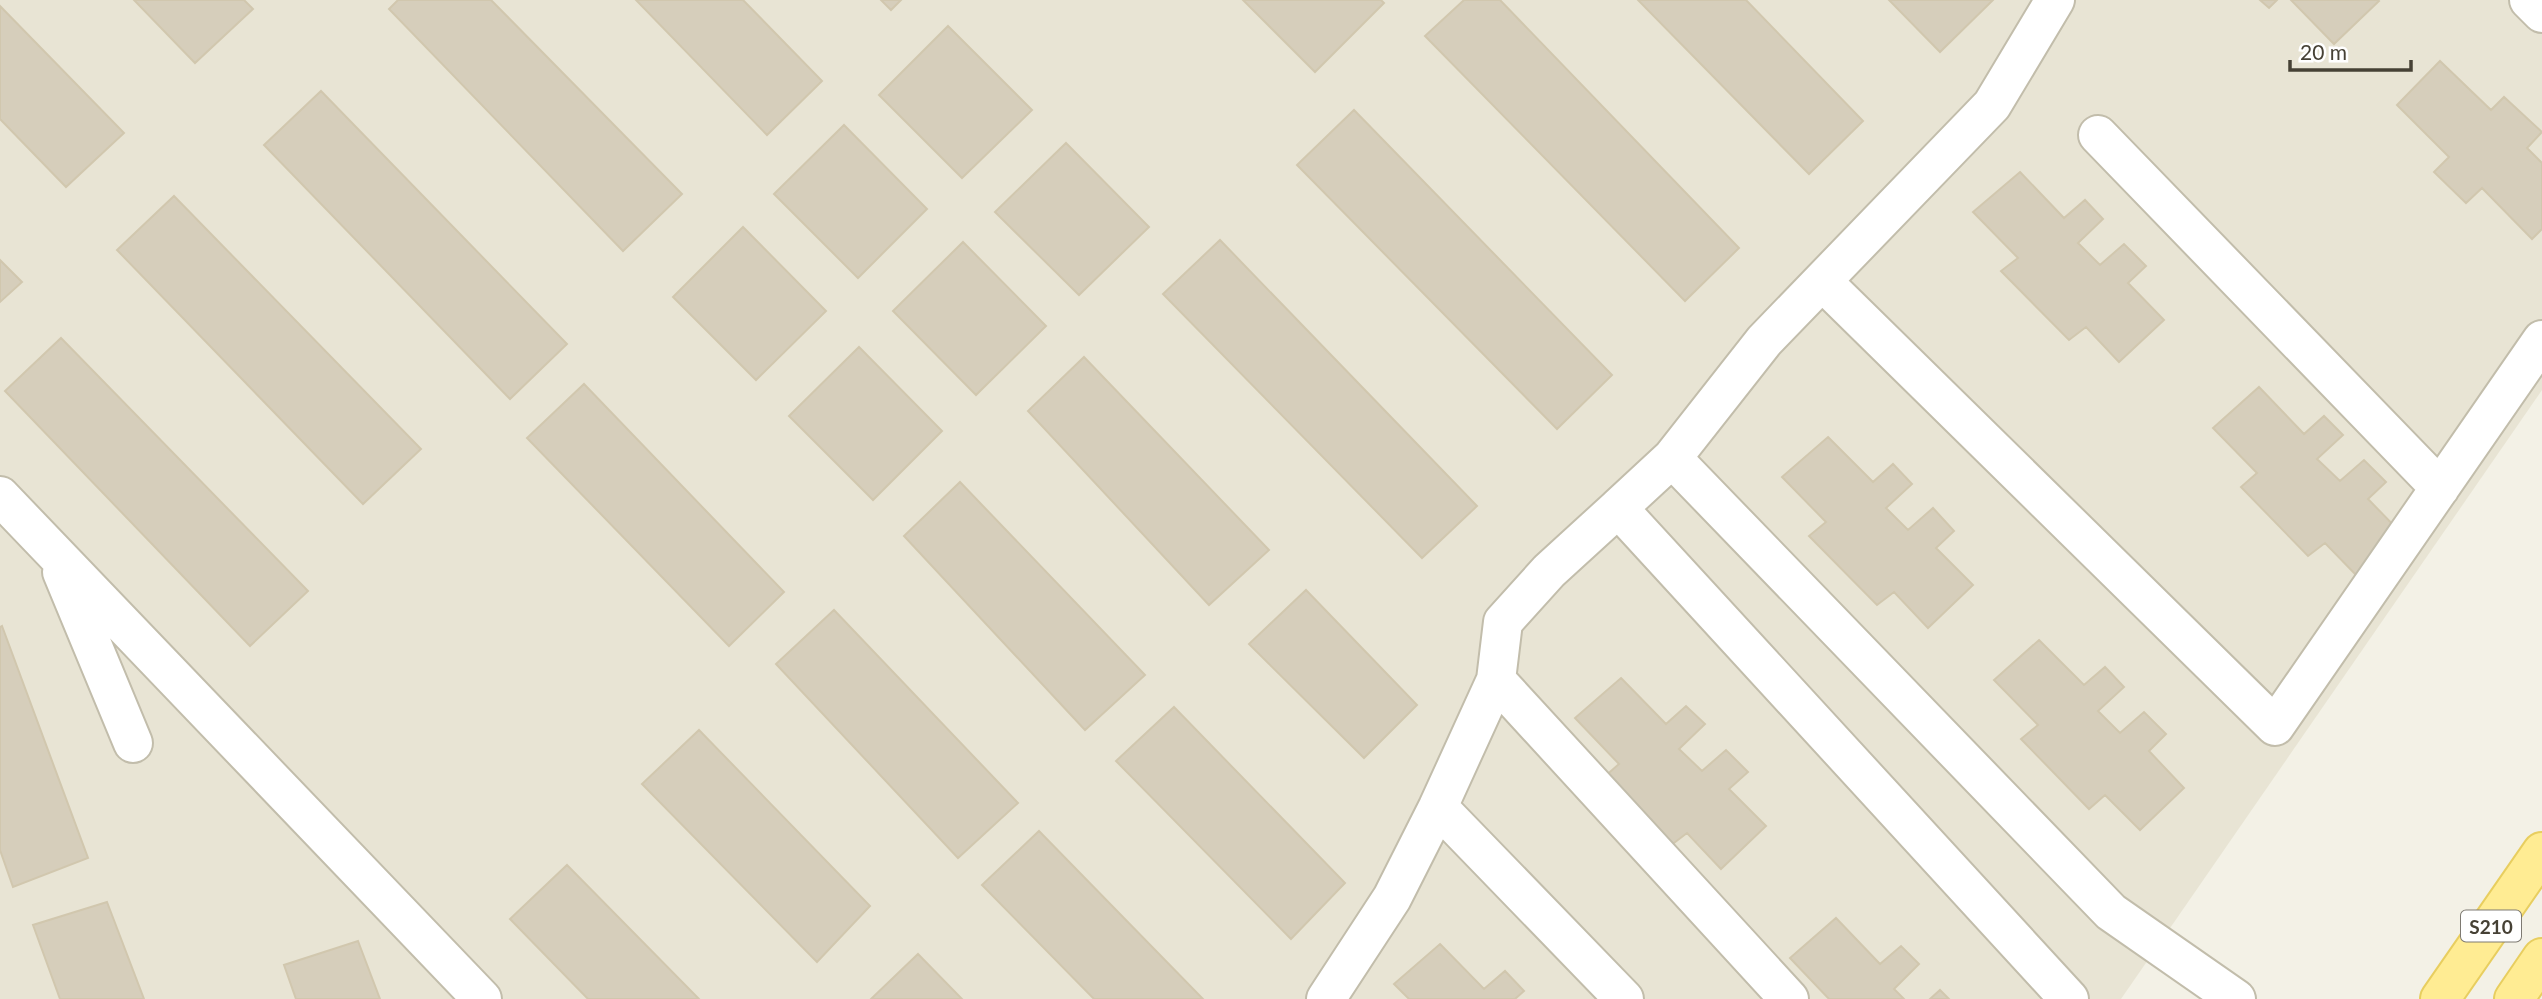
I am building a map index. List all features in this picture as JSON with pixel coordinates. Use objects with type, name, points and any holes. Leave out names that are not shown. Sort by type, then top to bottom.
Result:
[{"type":"main road","name":"S210","points":[[2440,999],[2541,856]]},
{"type":"main road","name":"S210","points":[[2514,999],[2542,958]]},
{"type":"street","points":[[1326,999],[1392,898],[1438,807],[1496,680],[1503,622],[1549,571],[1672,458],[1764,341],[1992,105],[2055,0]]},
{"type":"street","points":[[2529,0],[2542,13]]},
{"type":"street","points":[[2098,135],[2440,488]]},
{"type":"street","points":[[1822,281],[2276,726],[2542,340]]},
{"type":"street","points":[[1672,458],[2111,912],[2236,999]]},
{"type":"street","points":[[0,496],[482,999]]},
{"type":"street","points":[[1618,508],[2069,999]]},
{"type":"street","points":[[53,551],[133,743]]},
{"type":"street","points":[[1496,680],[1789,999]]},
{"type":"street","points":[[1438,807],[1624,999]]},
{"type":"shaded area","points":[[0,0],[2542,0],[2542,390],[2121,999],[0,999]]},
{"type":"building","points":[[134,0],[244,0],[253,9],[195,63]]},
{"type":"building","points":[[398,0],[491,0],[682,194],[623,251],[389,9]]},
{"type":"building","points":[[636,0],[743,0],[822,81],[767,135]]},
{"type":"building","points":[[881,0],[901,0],[891,10]]},
{"type":"building","points":[[1243,0],[1381,0],[1384,3],[1315,72]]},
{"type":"building","points":[[1464,0],[1500,0],[1739,248],[1685,301],[1425,36]]},
{"type":"building","points":[[1638,0],[1746,0],[1863,121],[1809,174]]},
{"type":"building","points":[[1889,0],[1993,0],[1940,52]]},
{"type":"building","points":[[2260,0],[2277,0],[2269,8]]},
{"type":"building","points":[[2291,0],[2378,0],[2379,1],[2334,44]]},
{"type":"building","points":[[0,6],[124,133],[66,187],[0,119]]},
{"type":"building","points":[[948,26],[1032,110],[962,178],[879,95]]},
{"type":"building","points":[[2440,61],[2491,110],[2504,97],[2542,132],[2527,148],[2542,163],[2542,229],[2532,239],[2482,188],[2466,203],[2434,172],[2449,157],[2397,105]]},
{"type":"building","points":[[321,91],[567,344],[510,399],[264,145]]},
{"type":"building","points":[[1354,110],[1612,375],[1557,429],[1297,165]]},
{"type":"building","points":[[844,125],[927,209],[858,278],[774,194]]},
{"type":"building","points":[[1066,143],[1149,227],[1079,295],[995,212]]},
{"type":"building","points":[[2020,172],[2064,218],[2085,200],[2103,219],[2078,243],[2100,265],[2124,244],[2146,266],[2128,283],[2164,320],[2119,362],[2086,327],[2069,340],[2001,271],[2018,258],[1973,212]]},
{"type":"building","points":[[174,196],[421,449],[363,504],[117,250]]},
{"type":"building","points":[[743,227],[826,311],[756,380],[673,297]]},
{"type":"building","points":[[1220,240],[1477,506],[1422,558],[1163,294]]},
{"type":"building","points":[[963,242],[1046,326],[976,395],[893,311]]},
{"type":"building","points":[[0,260],[22,282],[0,302]]},
{"type":"building","points":[[61,338],[308,591],[250,646],[5,391]]},
{"type":"building","points":[[859,347],[942,431],[873,500],[789,416]]},
{"type":"building","points":[[1084,357],[1269,550],[1209,605],[1028,411]]},
{"type":"building","points":[[584,384],[784,592],[729,646],[527,438]]},
{"type":"building","points":[[2259,387],[2304,434],[2324,416],[2343,435],[2317,459],[2340,481],[2364,460],[2386,482],[2368,499],[2404,536],[2359,578],[2325,543],[2308,556],[2241,487],[2257,473],[2213,428]]},
{"type":"building","points":[[1828,437],[1873,482],[1893,464],[1912,484],[1886,508],[1908,530],[1933,508],[1954,531],[1936,548],[1973,585],[1928,628],[1894,592],[1877,605],[1809,536],[1826,522],[1782,477]]},
{"type":"building","points":[[960,482],[1145,675],[1085,730],[904,536]]},
{"type":"building","points":[[1306,590],[1417,705],[1364,758],[1249,644]]},
{"type":"building","points":[[834,610],[1018,803],[958,858],[776,664]]},
{"type":"building","points":[[2,626],[88,858],[13,887],[0,850]]},
{"type":"building","points":[[2039,640],[2084,685],[2105,667],[2124,687],[2098,711],[2120,733],[2144,712],[2166,734],[2149,751],[2184,788],[2140,830],[2105,795],[2089,809],[2021,739],[2038,725],[1994,680]]},
{"type":"building","points":[[1621,678],[1666,724],[1686,706],[1705,724],[1679,749],[1702,771],[1726,750],[1748,772],[1729,789],[1766,826],[1721,869],[1687,833],[1670,846],[1603,778],[1619,764],[1575,718]]},
{"type":"building","points":[[1174,707],[1345,883],[1291,939],[1116,761]]},
{"type":"building","points":[[699,730],[870,906],[817,962],[642,784]]},
{"type":"building","points":[[1039,831],[1203,999],[1094,999],[982,885]]},
{"type":"building","points":[[567,865],[699,999],[588,999],[510,919]]},
{"type":"building","points":[[107,902],[144,999],[60,999],[33,925]]},
{"type":"building","points":[[1836,918],[1880,964],[1901,946],[1919,964],[1894,989],[1904,999],[1829,999],[1790,958]]},
{"type":"building","points":[[358,941],[380,999],[296,999],[284,965]]},
{"type":"building","points":[[1440,944],[1484,989],[1505,971],[1524,991],[1515,999],[1409,999],[1394,984]]},
{"type":"building","points":[[918,954],[962,999],[871,999]]},
{"type":"building","points":[[1940,990],[1949,999],[1930,999]]}]
